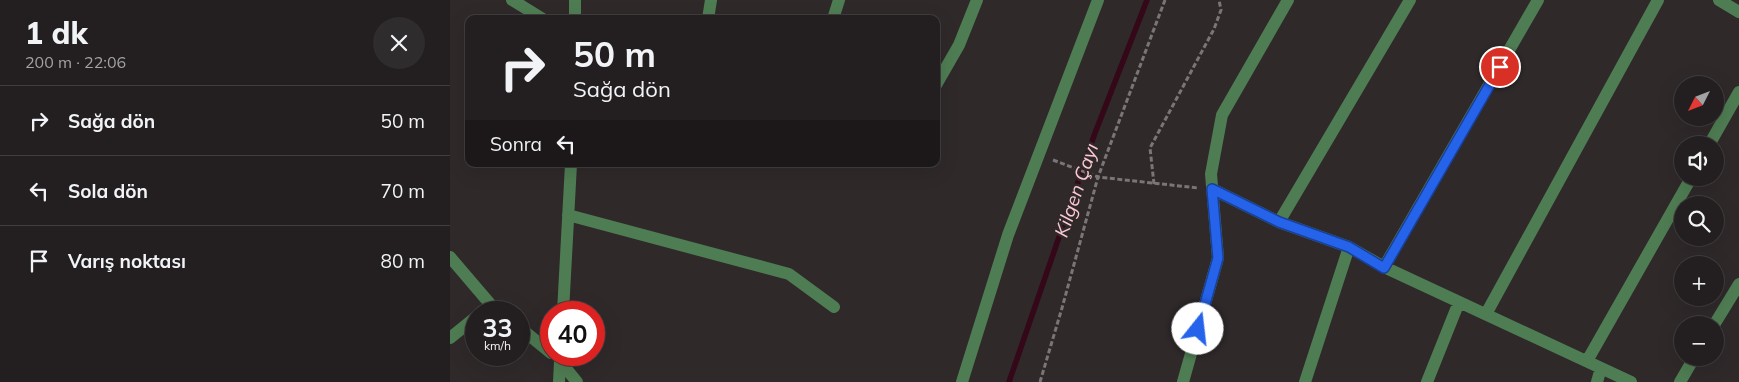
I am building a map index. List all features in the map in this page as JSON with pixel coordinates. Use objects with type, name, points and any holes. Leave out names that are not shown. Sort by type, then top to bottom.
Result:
[{"type":"street","points":[[512,0],[536,15]]},
{"type":"street","points":[[575,0],[575,15]]},
{"type":"street","points":[[709,15],[711,0]]},
{"type":"street","points":[[834,15],[839,0]]},
{"type":"street","points":[[940,78],[959,45],[977,0]]},
{"type":"street","points":[[962,382],[1008,235],[1098,0]]},
{"type":"street","points":[[1183,382],[1218,258],[1211,174],[1222,115],[1288,0]]},
{"type":"street","points":[[1279,222],[1410,0]]},
{"type":"street","points":[[1384,268],[1538,0]]},
{"type":"street","points":[[1486,314],[1658,0]]},
{"type":"street","points":[[1719,0],[1739,12]]},
{"type":"street","points":[[1714,136],[1739,92]]},
{"type":"street","points":[[564,301],[571,167]]},
{"type":"street","points":[[1587,361],[1686,186]]},
{"type":"street","points":[[1212,189],[1279,222],[1349,247],[1384,268],[1631,382]]},
{"type":"street","points":[[568,215],[789,274],[834,307]]},
{"type":"street","points":[[1305,382],[1349,247]]},
{"type":"street","points":[[450,257],[484,301]]},
{"type":"street","points":[[1719,316],[1739,284]]},
{"type":"street","points":[[1427,382],[1459,302]]},
{"type":"street","points":[[450,338],[465,326]]},
{"type":"street","points":[[530,336],[540,343]]},
{"type":"street","points":[[557,366],[559,382]]},
{"type":"street","points":[[564,366],[577,382]]},
{"type":"street","points":[[1680,382],[1689,366]]},
{"type":"street","points":[[1597,382],[1601,368]]},
{"type":"path","points":[[1040,382],[1098,177],[1165,0]]},
{"type":"path","points":[[1154,184],[1150,148],[1214,29],[1221,10],[1219,0]]},
{"type":"path","points":[[1055,161],[1098,177],[1212,189]]},
{"type":"waterway","name":"Kilgen Çayı","points":[[1009,382],[1095,133],[1147,0]]},
{"type":"route","points":[[1198,329],[1218,258],[1212,189],[1279,222],[1349,247],[1384,268],[1500,67]]}]
